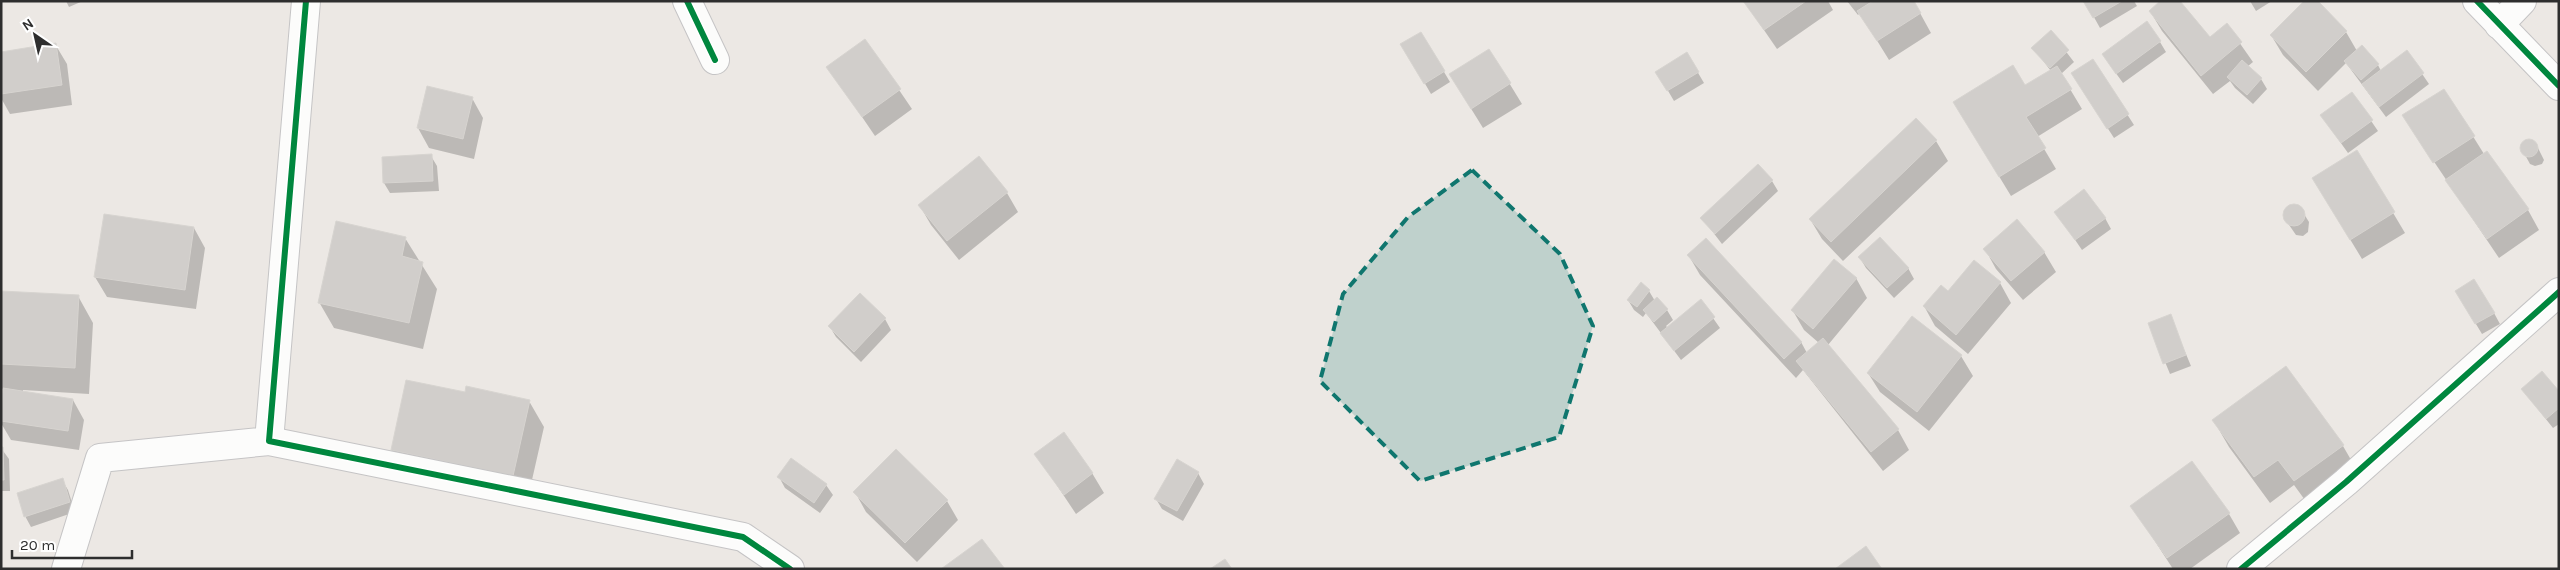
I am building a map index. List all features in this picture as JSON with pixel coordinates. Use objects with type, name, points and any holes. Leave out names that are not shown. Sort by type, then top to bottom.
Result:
[{"type":"street","points":[[269,441],[306,1]]},
{"type":"street","points":[[687,1],[715,60]]},
{"type":"street","points":[[2477,1],[2559,86]]},
{"type":"street","points":[[2499,25],[2522,1]]},
{"type":"street","points":[[2241,569],[2346,482],[2559,292]]},
{"type":"street","points":[[66,569],[100,458],[269,441],[743,537],[790,569]]},
{"type":"highlighted area","points":[[1472,170],[1560,254],[1593,326],[1559,437],[1420,481],[1320,381],[1343,294],[1408,217]]},
{"type":"building","points":[[1743,1],[1806,1],[1764,30]]},
{"type":"building","points":[[1873,1],[1914,1],[1921,13],[1877,41],[1857,11]]},
{"type":"building","points":[[2083,1],[2122,1],[2093,18]]},
{"type":"building","points":[[2160,1],[2180,1],[2210,37],[2227,23],[2242,42],[2201,76],[2149,11]]},
{"type":"building","points":[[2304,1],[2318,1],[2347,31],[2306,72],[2270,35]]},
{"type":"building","points":[[2147,21],[2161,41],[2116,74],[2102,54]]},
{"type":"building","points":[[2051,30],[2069,50],[2050,68],[2031,48]]},
{"type":"building","points":[[1421,32],[1445,71],[1424,84],[1400,44]]},
{"type":"building","points":[[865,39],[901,89],[862,117],[826,67]]},
{"type":"building","points":[[56,43],[62,85],[1,94],[1,52]]},
{"type":"building","points":[[2362,45],[2379,64],[2361,80],[2344,61]]},
{"type":"building","points":[[1489,49],[1511,83],[1471,109],[1449,74]]},
{"type":"building","points":[[2407,50],[2424,73],[2379,107],[2362,84]]},
{"type":"building","points":[[1687,52],[1699,72],[1667,91],[1655,72]]},
{"type":"building","points":[[2093,59],[2129,114],[2107,129],[2071,73]]},
{"type":"building","points":[[2242,60],[2262,78],[2247,95],[2227,77]]},
{"type":"building","points":[[2013,65],[2025,85],[2057,66],[2072,89],[2026,117],[2046,148],[1999,177],[1953,102]]},
{"type":"building","points":[[427,86],[473,97],[463,139],[417,128]]},
{"type":"building","points":[[2444,89],[2475,136],[2433,163],[2402,115]]},
{"type":"building","points":[[2352,92],[2373,120],[2341,143],[2320,115]]},
{"type":"building","points":[[1916,118],[1937,140],[1831,242],[1809,219]]},
{"type":"building","points":[[2529,139],[2535,142],[2538,148],[2535,154],[2529,157],[2523,154],[2520,148],[2523,142]]},
{"type":"building","points":[[2357,150],[2395,212],[2350,240],[2312,178]]},
{"type":"building","points":[[2487,151],[2529,209],[2487,239],[2445,180]]},
{"type":"building","points":[[432,154],[433,181],[383,183],[382,157]]},
{"type":"building","points":[[979,156],[1008,192],[947,241],[918,205]]},
{"type":"building","points":[[1758,164],[1773,180],[1715,234],[1700,218]]},
{"type":"building","points":[[2084,189],[2106,218],[2075,240],[2054,212]]},
{"type":"building","points":[[2294,204],[2302,207],[2305,215],[2302,223],[2294,226],[2286,223],[2283,215],[2286,207]]},
{"type":"building","points":[[104,214],[194,227],[185,290],[94,277]]},
{"type":"building","points":[[2017,219],[2045,252],[2011,281],[1983,249]]},
{"type":"building","points":[[336,221],[406,237],[402,256],[423,262],[409,323],[318,303]]},
{"type":"building","points":[[1880,237],[1909,268],[1887,288],[1858,257]]},
{"type":"building","points":[[1706,238],[1802,342],[1784,359],[1687,255]]},
{"type":"building","points":[[1834,259],[1857,278],[1813,329],[1791,310]]},
{"type":"building","points":[[1974,260],[2001,282],[1956,335],[1923,306],[1941,285],[1948,291]]},
{"type":"building","points":[[2474,279],[2495,313],[2475,324],[2455,291]]},
{"type":"building","points":[[1641,282],[1650,290],[1637,307],[1627,300]]},
{"type":"building","points":[[1,291],[79,295],[75,368],[1,364]]},
{"type":"building","points":[[860,293],[886,318],[854,352],[828,326]]},
{"type":"building","points":[[1657,297],[1668,309],[1654,322],[1643,310]]},
{"type":"building","points":[[1701,299],[1715,317],[1674,351],[1660,333]]},
{"type":"building","points":[[2171,314],[2186,355],[2163,364],[2148,323]]},
{"type":"building","points":[[1912,316],[1962,355],[1917,412],[1867,373]]},
{"type":"building","points":[[1823,338],[1899,429],[1871,452],[1796,361]]},
{"type":"building","points":[[2286,366],[2344,445],[2294,481],[2278,460],[2254,477],[2212,420]]},
{"type":"building","points":[[2542,371],[2559,391],[2559,408],[2546,419],[2521,389]]},
{"type":"building","points":[[406,380],[465,392],[466,386],[530,400],[513,476],[391,450]]},
{"type":"building","points":[[3,388],[73,399],[68,431],[1,421]]},
{"type":"building","points":[[1064,432],[1093,473],[1064,495],[1034,454]]},
{"type":"building","points":[[1,447],[3,447],[4,480],[1,480]]},
{"type":"building","points":[[896,449],[948,500],[905,543],[853,492]]},
{"type":"building","points":[[791,458],[827,484],[814,503],[777,477]]},
{"type":"building","points":[[1177,459],[1199,472],[1177,511],[1154,499]]},
{"type":"building","points":[[2192,461],[2230,513],[2167,558],[2130,506]]},
{"type":"building","points":[[63,478],[70,502],[24,517],[17,493]]},
{"type":"building","points":[[982,539],[1005,569],[941,569]]},
{"type":"building","points":[[1866,546],[1882,569],[1835,569]]},
{"type":"building","points":[[1225,559],[1232,569],[1210,569]]},
{"type":"cycle path","points":[[306,1],[269,441],[743,537],[790,569]]},
{"type":"cycle path","points":[[687,1],[715,60]]},
{"type":"cycle path","points":[[2477,1],[2559,86]]},
{"type":"cycle path","points":[[2241,569],[2346,482],[2559,292]]}]
